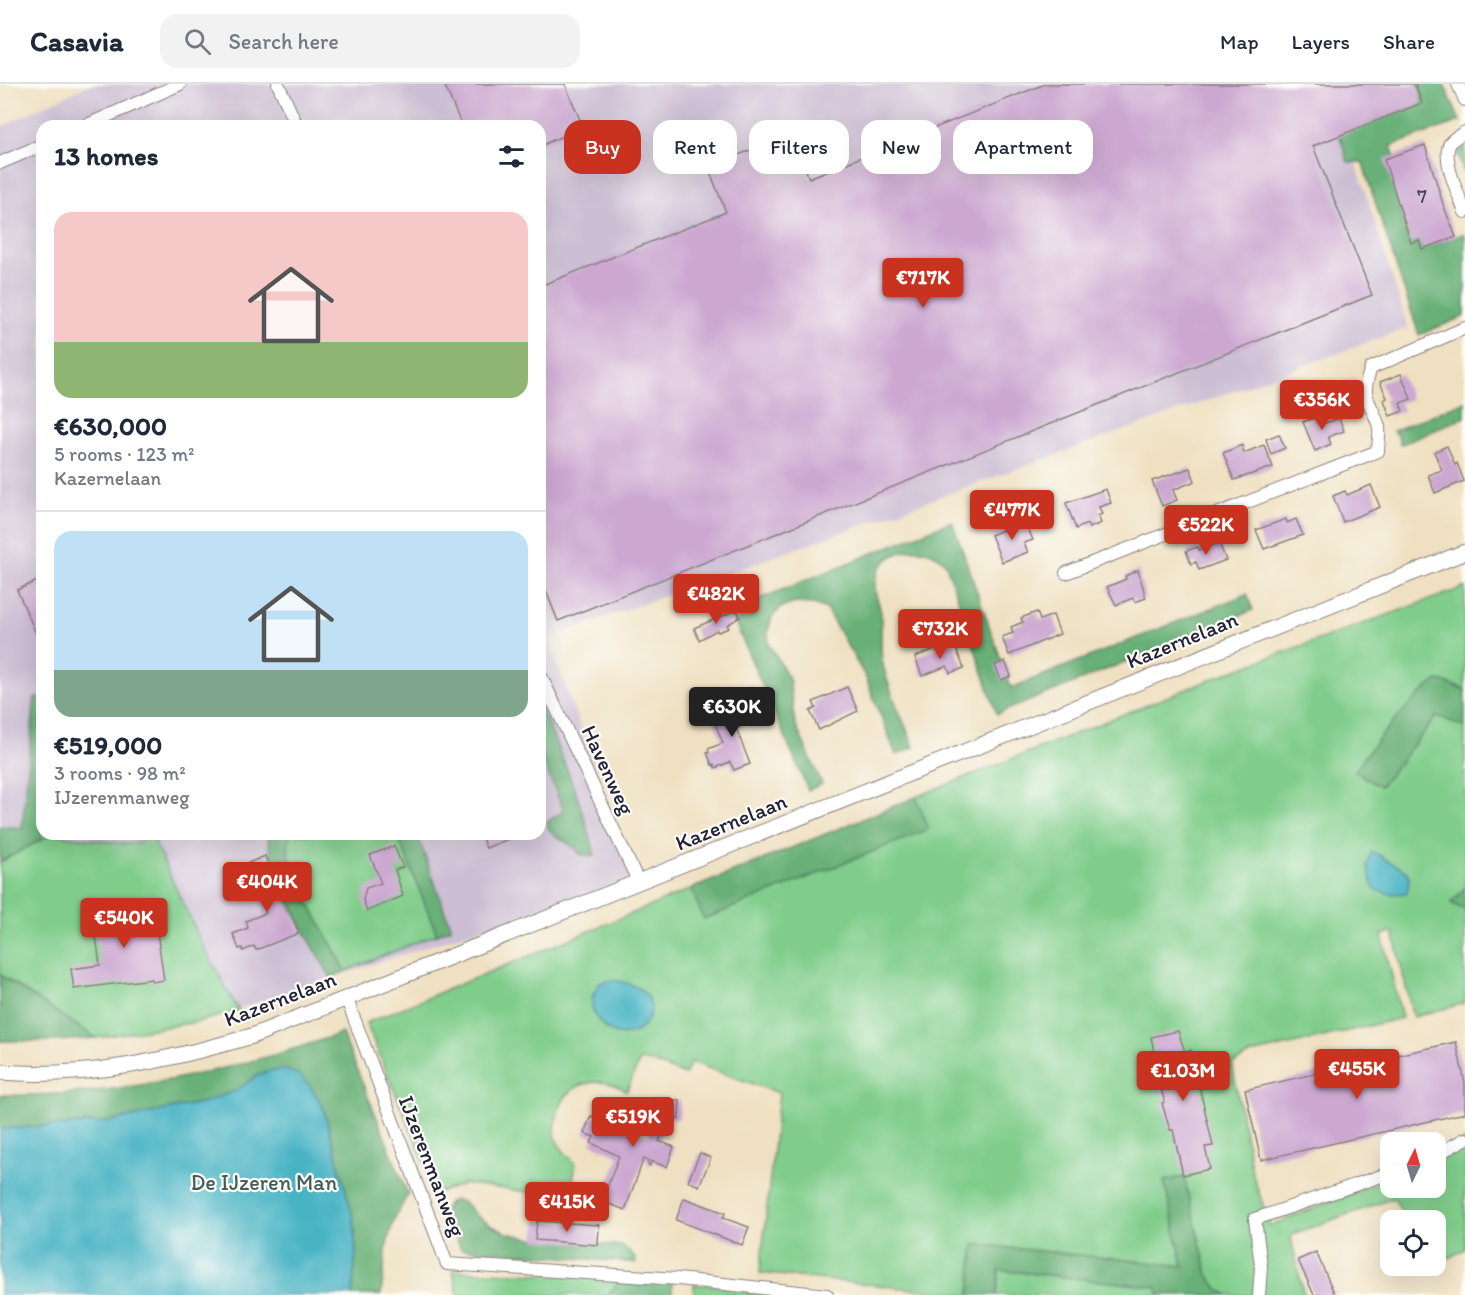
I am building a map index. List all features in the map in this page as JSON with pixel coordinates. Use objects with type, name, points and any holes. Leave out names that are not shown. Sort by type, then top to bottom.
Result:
[{"type":"street","points":[[99,120],[180,84]]},
{"type":"street","points":[[278,84],[294,120]]},
{"type":"street","points":[[1458,84],[1465,100]]},
{"type":"street","points":[[1465,132],[1451,140],[1447,150],[1447,162],[1465,212]]},
{"type":"street","points":[[0,163],[36,148]]},
{"type":"street","points":[[1066,573],[1378,452],[1379,430],[1366,394],[1365,384],[1371,368],[1465,328]]},
{"type":"street","name":"Kazernelaan","points":[[0,1072],[22,1074],[90,1071],[193,1053],[252,1036],[1465,552]]},
{"type":"street","name":"Havenweg","points":[[546,687],[639,883]]},
{"type":"street","name":"IJzerenmanweg","points":[[346,998],[447,1264],[678,1279],[827,1295]]},
{"type":"street","points":[[1446,1149],[1465,1139]]},
{"type":"street","points":[[1259,1295],[1261,1266],[1255,1219],[1380,1176]]},
{"type":"shaded area","points":[[91,84],[1431,84],[1440,107],[1350,143],[1408,328],[548,638],[635,878],[224,1013],[0,838],[0,127]]},
{"type":"green space","points":[[1418,84],[1444,84],[1460,121],[1391,146],[1427,247],[1465,235],[1465,316],[1419,335],[1362,162],[1348,162],[1339,134],[1423,98]]},
{"type":"green space","points":[[1465,139],[1465,176],[1454,143]]},
{"type":"green space","points":[[1465,401],[1465,417],[1400,445],[1393,431]]},
{"type":"green space","points":[[952,521],[1011,688],[1247,594],[1253,610],[997,714],[946,564],[938,556],[922,550],[897,554],[885,561],[881,567],[875,587],[881,613],[882,660],[892,693],[914,747],[896,755],[865,676],[826,609],[814,604],[796,603],[782,607],[772,617],[768,631],[769,644],[789,678],[795,723],[822,784],[808,790],[730,611]]},
{"type":"green space","points":[[1465,587],[1465,690],[1457,686],[1380,787],[1437,715],[1465,727],[1465,888],[1451,903],[1465,910],[1465,1003],[1413,1017],[1393,932],[1382,935],[1402,1018],[1252,1054],[1232,1064],[1252,1172],[1270,1226],[1380,1181],[1380,1198],[1394,1198],[1295,1233],[1291,1238],[1304,1295],[1228,1295],[1219,1290],[1208,1275],[1183,1177],[1164,1181],[1184,1266],[974,1244],[970,1295],[760,1273],[779,1093],[691,1062],[685,1075],[640,1060],[627,1091],[604,1083],[593,1082],[573,1089],[560,1107],[555,1132],[560,1146],[576,1164],[571,1189],[545,1188],[536,1193],[465,1184],[437,1193],[366,1023],[691,889],[705,918],[928,829],[916,797],[1237,669]],"holes":[[[600,983],[645,1025],[638,1031],[623,1035],[592,1006],[593,994]]]},
{"type":"green space","points":[[1438,680],[1465,690],[1465,727],[1437,716],[1380,787],[1355,771],[1393,722],[1416,698]]},
{"type":"green space","points":[[36,698],[36,840],[40,840],[0,862],[0,826],[22,828]]},
{"type":"green space","points":[[546,720],[578,799],[595,856],[580,854],[549,828],[547,822],[561,813],[563,809],[546,768]]},
{"type":"green space","points":[[916,797],[929,829],[704,919],[691,889]]},
{"type":"green space","points":[[40,840],[96,840],[126,844],[153,840],[202,944],[239,1011],[197,1022],[96,1038],[0,975],[0,862]]},
{"type":"green space","points":[[268,840],[289,840],[288,854],[293,874],[346,971],[331,978],[283,893],[275,872]]},
{"type":"green space","points":[[289,840],[399,840],[437,934],[346,971],[293,874]]},
{"type":"green space","points":[[399,840],[419,840],[451,928],[437,934]]},
{"type":"green space","points":[[1465,888],[1465,910],[1451,903]]},
{"type":"green space","points":[[0,975],[96,1038],[59,1041],[0,1041]]},
{"type":"green space","points":[[342,1033],[408,1194],[394,1220],[387,1243],[381,1295],[352,1295],[356,1253],[354,1221],[323,1107],[257,1076],[236,1091],[204,1102],[108,1122],[0,1129],[0,1095],[44,1095],[130,1087],[216,1070],[301,1047]]},
{"type":"green space","points":[[1465,1140],[1465,1249],[1446,1259],[1446,1210],[1401,1210],[1394,1198],[1446,1198],[1446,1150]]},
{"type":"green space","points":[[1184,1177],[1208,1275],[1219,1290],[1228,1295],[1160,1295],[1157,1287],[999,1270],[997,1295],[970,1295],[974,1244],[1183,1266],[1164,1181]]},
{"type":"green space","points":[[456,1200],[465,1203],[490,1225],[507,1233],[530,1238],[623,1246],[635,1257],[636,1263],[461,1249],[444,1209],[450,1202]]},
{"type":"green space","points":[[998,1270],[1157,1287],[1160,1295],[997,1295]]},
{"type":"green space","points":[[453,1271],[623,1277],[608,1295],[458,1295]]},
{"type":"green space","points":[[623,1277],[672,1281],[672,1295],[608,1295]]},
{"type":"green space","points":[[694,1284],[763,1291],[762,1295],[694,1295]]},
{"type":"water","points":[[1371,852],[1404,869],[1409,879],[1407,893],[1390,894],[1374,889],[1367,866]]},
{"type":"water","points":[[612,980],[635,987],[648,997],[651,1010],[646,1022],[637,1031],[624,1035],[610,1031],[594,1013],[592,1000],[595,991],[600,983]]},
{"type":"water","name":"De IJzeren Man","points":[[272,1070],[286,1070],[298,1074],[311,1087],[323,1107],[354,1221],[356,1253],[352,1295],[0,1295],[0,1129],[108,1122],[204,1102],[235,1091],[257,1076]]},
{"type":"building","points":[[444,84],[565,84],[580,120],[564,120],[564,135],[546,143],[546,120],[459,120]]},
{"type":"building","points":[[1045,84],[1415,84],[1422,103],[1313,146],[1372,295],[558,621],[546,591],[546,284],[726,212],[711,174],[737,174],[737,156],[749,151],[749,174],[807,174],[809,178],[819,174],[849,174],[849,162],[861,157],[861,174],[941,174],[941,125],[953,121],[953,174],[1093,174],[1093,120],[955,120]]},
{"type":"building","points":[[1425,145],[1456,237],[1422,249],[1419,240],[1411,243],[1384,159]]},
{"type":"building","points":[[1401,374],[1411,399],[1400,403],[1403,411],[1390,416],[1384,400],[1387,398],[1380,382]]},
{"type":"building","points":[[1345,383],[1351,400],[1339,404],[1332,387]]},
{"type":"building","points":[[1320,416],[1323,424],[1339,418],[1344,431],[1328,437],[1331,444],[1315,451],[1303,422]]},
{"type":"building","points":[[1279,434],[1285,448],[1271,454],[1266,439]]},
{"type":"building","points":[[1242,445],[1244,453],[1264,445],[1273,467],[1234,480],[1223,453]]},
{"type":"building","points":[[1447,446],[1464,481],[1435,493],[1428,475],[1442,470],[1434,452]]},
{"type":"building","points":[[1190,468],[1195,481],[1173,490],[1177,500],[1162,506],[1152,481]]},
{"type":"building","points":[[1371,485],[1380,507],[1343,522],[1333,496],[1345,491],[1347,495]]},
{"type":"building","points":[[1106,489],[1111,503],[1099,507],[1102,514],[1098,516],[1101,523],[1089,528],[1087,524],[1076,529],[1066,503]]},
{"type":"building","points":[[1286,519],[1287,523],[1296,519],[1303,535],[1264,549],[1256,530]]},
{"type":"building","points":[[1025,521],[1033,540],[1024,543],[1028,552],[1002,562],[991,535]]},
{"type":"building","points":[[1219,543],[1226,560],[1199,570],[1196,562],[1191,564],[1186,551],[1198,547],[1199,550]]},
{"type":"building","points":[[1138,570],[1146,598],[1135,602],[1133,598],[1116,605],[1107,587],[1126,579],[1125,576]]},
{"type":"building","points":[[36,582],[36,633],[17,590]]},
{"type":"building","points":[[737,610],[740,617],[727,625],[729,628],[718,632],[717,630],[699,640],[694,628]]},
{"type":"building","points":[[1037,612],[1040,620],[1053,615],[1060,634],[1009,655],[1002,637],[1013,633],[1011,627],[1023,622],[1021,618]]},
{"type":"building","points":[[953,642],[964,668],[950,673],[947,666],[922,676],[915,657]]},
{"type":"building","points":[[1005,661],[1011,676],[1001,680],[995,665]]},
{"type":"building","points":[[847,687],[858,711],[819,730],[810,711],[816,708],[813,702]]},
{"type":"building","points":[[752,703],[759,719],[736,728],[750,764],[734,770],[730,762],[715,768],[707,753],[709,753],[708,749],[723,743],[713,718]]},
{"type":"building","points":[[483,840],[506,840],[486,848]]},
{"type":"building","points":[[394,846],[403,867],[395,870],[403,896],[367,911],[363,900],[366,888],[381,883],[370,855]]},
{"type":"building","points":[[265,856],[299,933],[256,950],[254,946],[243,951],[242,948],[239,949],[233,934],[248,928],[246,921],[266,913],[248,863]]},
{"type":"building","points":[[153,905],[164,980],[153,982],[152,979],[74,989],[71,969],[100,965],[93,914]]},
{"type":"building","points":[[1178,1031],[1185,1052],[1191,1050],[1213,1146],[1205,1147],[1210,1169],[1183,1175],[1173,1130],[1170,1130],[1162,1103],[1165,1102],[1159,1083],[1161,1083],[1151,1037]]},
{"type":"building","points":[[1456,1042],[1465,1083],[1465,1113],[1261,1160],[1245,1090],[1335,1069],[1332,1058],[1363,1051],[1366,1062]]},
{"type":"building","points":[[650,1099],[680,1100],[679,1119],[668,1118],[659,1141],[674,1147],[667,1167],[651,1161],[650,1166],[648,1160],[644,1158],[625,1210],[602,1201],[619,1156],[591,1143],[594,1137],[584,1133],[591,1116],[649,1136]]},
{"type":"building","points":[[700,1153],[711,1158],[699,1186],[688,1181]]},
{"type":"building","points":[[684,1198],[725,1213],[723,1218],[749,1227],[742,1245],[676,1220]]},
{"type":"building","points":[[537,1221],[599,1225],[598,1245],[535,1240]]},
{"type":"building","points":[[1316,1252],[1335,1295],[1314,1295],[1298,1260]]}]
